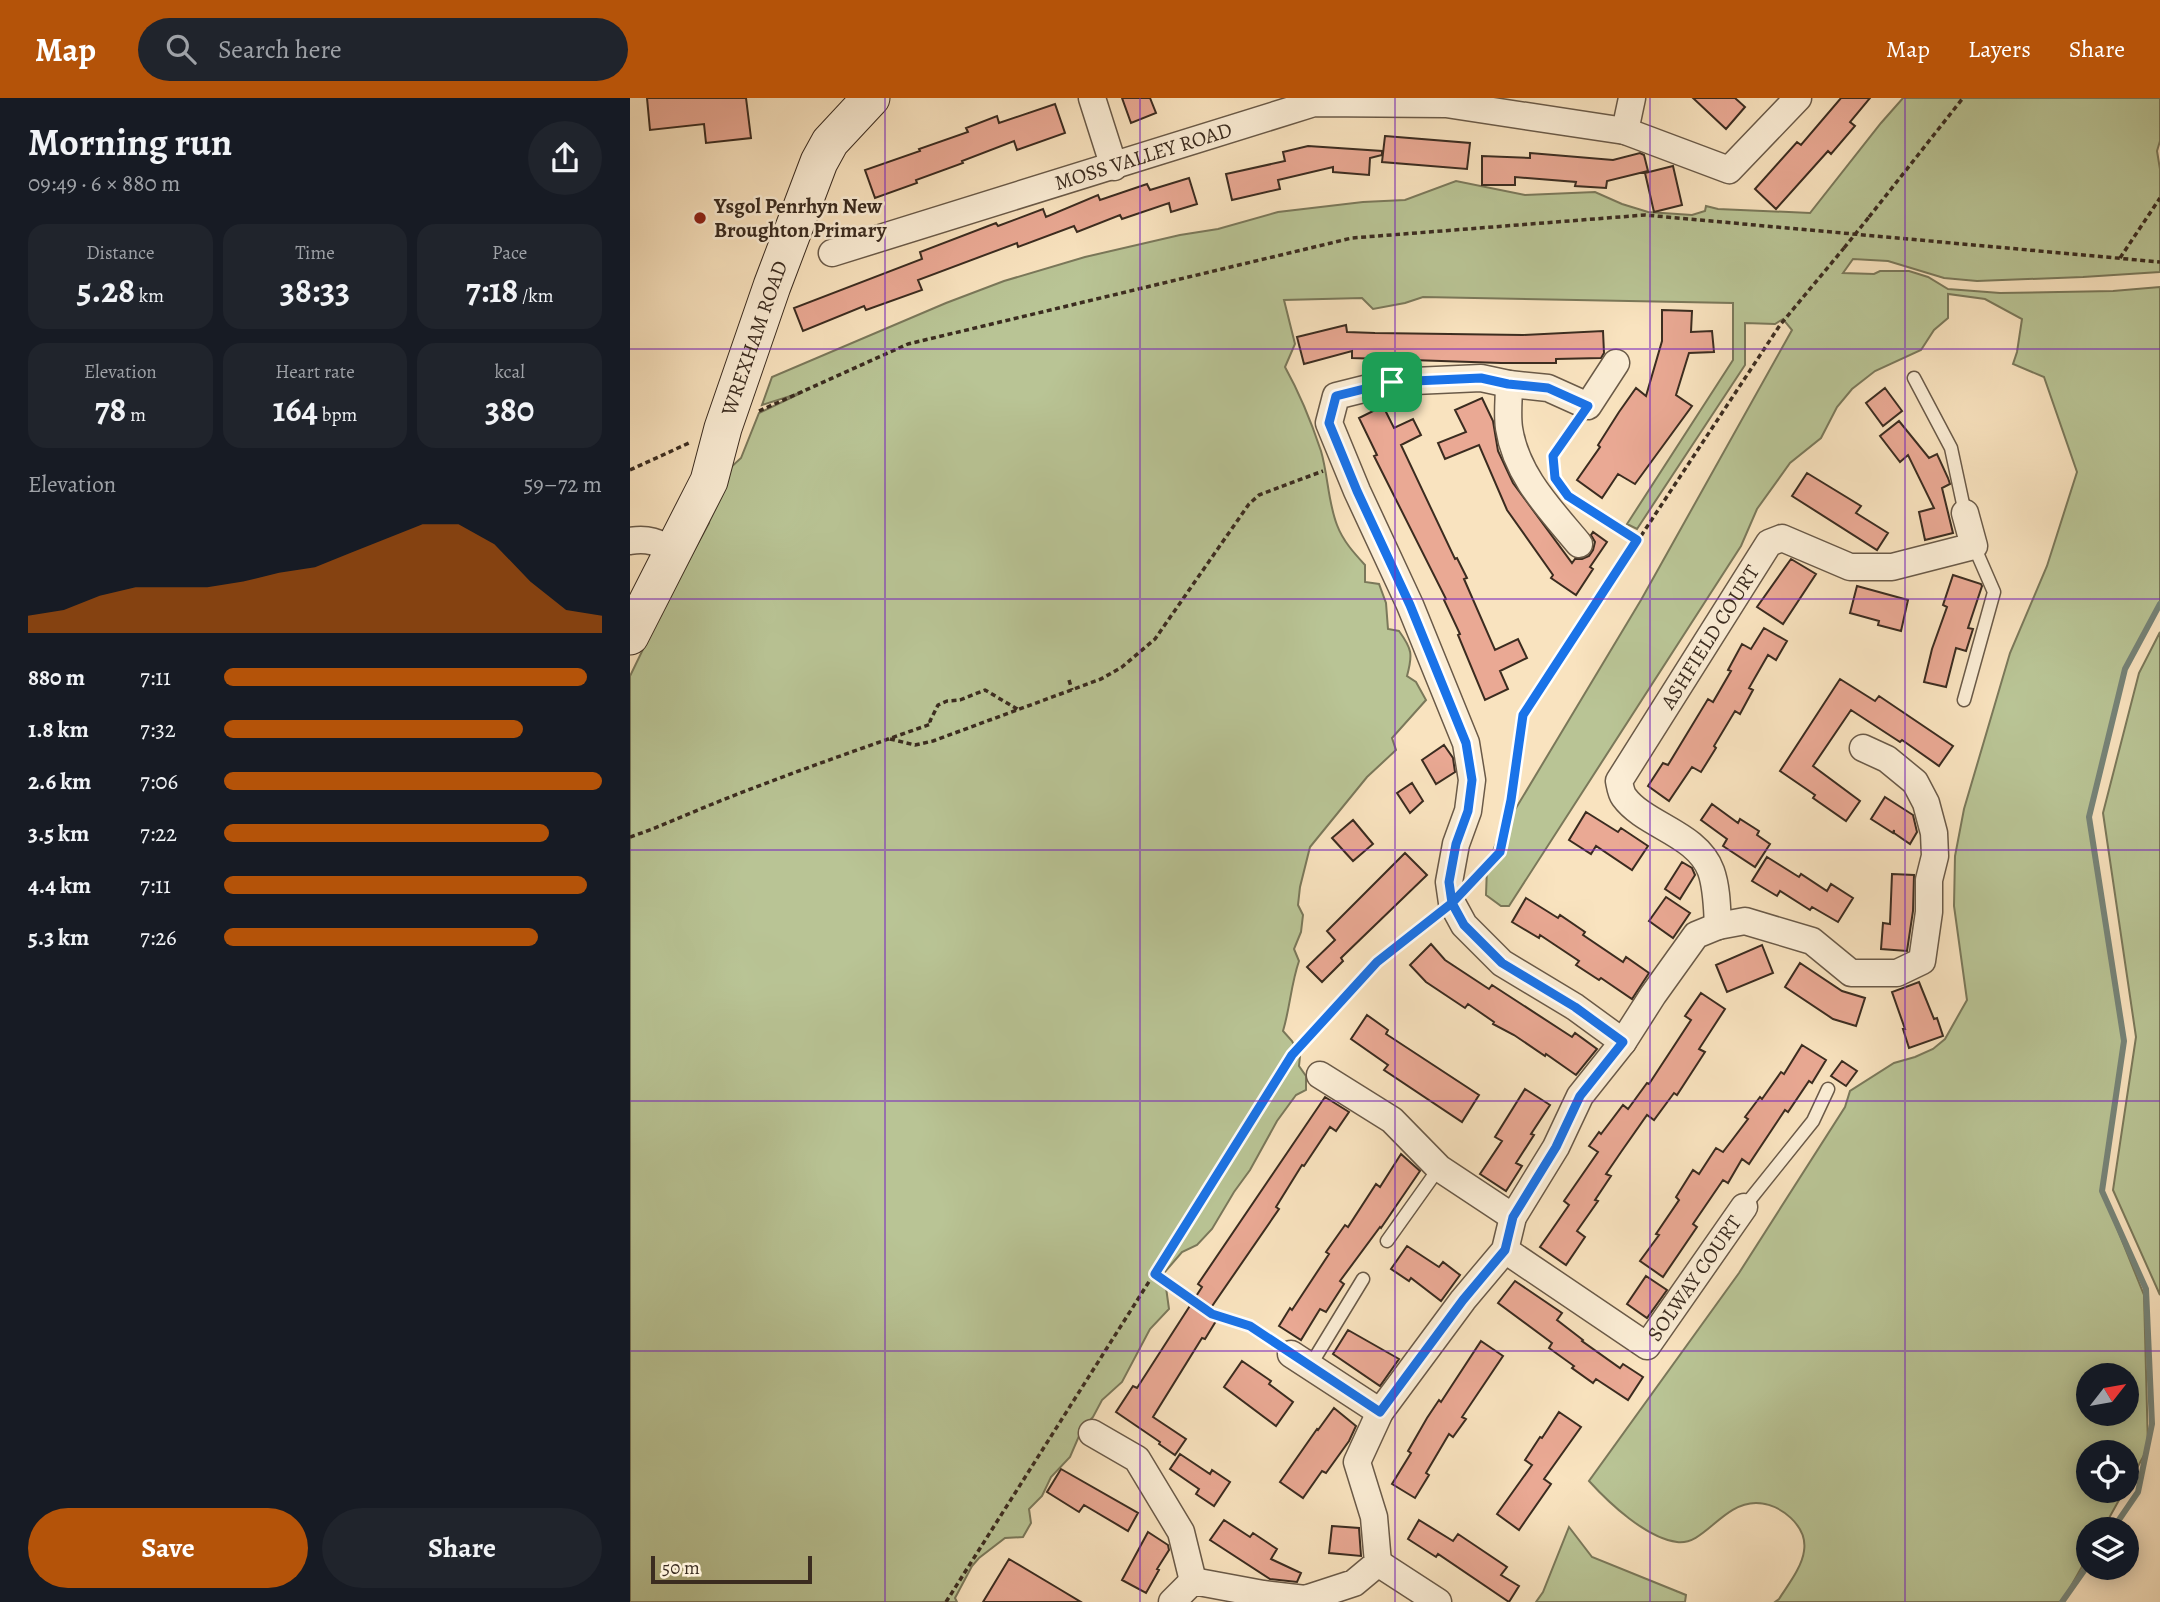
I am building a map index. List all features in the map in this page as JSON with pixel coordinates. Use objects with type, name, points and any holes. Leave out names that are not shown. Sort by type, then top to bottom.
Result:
[{"type":"main road","name":"WREXHAM ROAD","points":[[630,636],[709,481],[723,428],[772,286],[819,162],[830,142],[871,98]]},
{"type":"street","points":[[1091,98],[1114,167]]},
{"type":"street","points":[[1625,131],[1632,98]]},
{"type":"street","name":"MOSS VALLEY ROAD","points":[[832,253],[1114,167],[1313,100],[1447,101],[1625,131],[1729,170],[1798,98]]},
{"type":"street","points":[[1616,363],[1588,406],[1548,388],[1481,378],[1392,382],[1336,396],[1329,423],[1410,605],[1466,743],[1472,780],[1468,811],[1456,844],[1449,882],[1452,903],[1464,925],[1502,963],[1575,1007],[1623,1042]]},
{"type":"street","points":[[1508,384],[1509,428],[1518,461],[1532,486],[1579,544]]},
{"type":"street","points":[[1965,513],[1974,546]]},
{"type":"street","name":"ASHFIELD COURT","points":[[1718,926],[1711,870],[1700,854],[1676,833],[1639,811],[1623,796],[1619,781],[1769,543],[1782,538],[1850,567],[1892,567],[1974,546]]},
{"type":"street","points":[[630,541],[657,541],[673,551]]},
{"type":"street","points":[[1378,1563],[1374,1517],[1357,1462],[1380,1412],[1463,1300],[1505,1250],[1513,1217],[1556,1147],[1580,1096],[1623,1042],[1696,935],[1718,926],[1745,921],[1812,941],[1851,973],[1896,973],[1922,961],[1929,912],[1929,880],[1935,856],[1934,833],[1926,803],[1915,782],[1887,759],[1863,748]]},
{"type":"street","points":[[1320,1075],[1392,1120],[1439,1168],[1513,1217]]},
{"type":"street","name":"SOLWAY COURT","points":[[1505,1250],[1647,1346],[1744,1208]]},
{"type":"street","points":[[1301,1360],[1380,1412]]},
{"type":"street","points":[[1092,1433],[1137,1459],[1181,1532],[1193,1581]]},
{"type":"street","points":[[1193,1581],[1306,1600],[1354,1583],[1378,1563]]},
{"type":"street","points":[[1378,1563],[1438,1602]]},
{"type":"street","points":[[1172,1602],[1193,1581]]},
{"type":"lane","points":[[1914,378],[1951,448],[1965,513]]},
{"type":"lane","points":[[1964,701],[1994,592],[1974,546]]},
{"type":"lane","points":[[1744,1208],[1813,1121],[1828,1089]]},
{"type":"lane","points":[[1387,1241],[1439,1168]]},
{"type":"lane","points":[[1301,1360],[1363,1279]]},
{"type":"path","points":[[946,1602],[1292,1055],[1377,962],[1452,903],[1500,852],[1511,800],[1523,715],[1780,325],[1963,98]]},
{"type":"path","points":[[2120,258],[2160,198]]},
{"type":"path","points":[[630,470],[908,344],[1353,238],[1645,215],[2160,262]]},
{"type":"path","points":[[1555,478],[1553,456],[1588,406]]},
{"type":"path","points":[[890,739],[915,745],[933,741],[1101,679],[1122,667],[1155,639],[1249,504],[1259,495],[1345,462]]},
{"type":"path","points":[[1568,496],[1637,540]]},
{"type":"path","points":[[1069,680],[1072,690]]},
{"type":"path","points":[[630,837],[822,762],[931,724],[939,705],[947,701],[960,700],[985,690],[1019,710]]},
{"type":"path","points":[[1155,1274],[1212,1314],[1250,1326],[1301,1360]]},
{"type":"green space","points":[[1903,98],[2160,98],[2160,141],[2157,151],[2160,169],[2160,272],[1977,281],[1944,278],[1888,261],[1853,259],[1843,273],[1909,271],[1928,277],[1948,289],[2000,293],[2113,291],[2160,287],[2160,604],[2125,669],[2089,818],[2124,1041],[2102,1191],[2144,1295],[2148,1448],[2139,1464],[2139,1440],[2076,1440],[2076,1503],[2117,1503],[2110,1517],[2076,1517],[2076,1577],[2062,1602],[1775,1602],[1794,1576],[1804,1551],[1802,1533],[1783,1512],[1765,1504],[1744,1505],[1723,1516],[1696,1538],[1677,1542],[1641,1527],[1617,1509],[1589,1481],[1739,1273],[1845,1107],[1850,1091],[1894,1063],[1933,1049],[1945,1039],[1967,1000],[1954,906],[1955,856],[1964,809],[2010,653],[2047,566],[2077,472],[2044,377],[2013,364],[2022,319],[1985,299],[1948,294],[1948,318],[1934,330],[1921,350],[1875,371],[1852,389],[1837,407],[1821,438],[1790,463],[1757,509],[1741,546],[1509,906],[1501,906],[1486,895],[1487,867],[1498,838],[1641,600],[1792,330],[1783,319],[1775,324],[1745,323],[1745,365],[1637,529],[1627,524],[1733,360],[1733,303],[1423,297],[1373,309],[1362,298],[1284,300],[1295,344],[1285,367],[1305,408],[1321,451],[1337,525],[1346,542],[1365,565],[1365,582],[1379,584],[1386,603],[1388,629],[1399,631],[1409,647],[1411,657],[1407,676],[1416,682],[1426,700],[1392,738],[1396,750],[1367,777],[1310,847],[1298,905],[1303,915],[1301,932],[1294,949],[1299,961],[1283,1031],[1300,1056],[1299,1066],[1306,1076],[1306,1090],[1296,1095],[1277,1121],[1250,1170],[1212,1229],[1197,1245],[1182,1252],[1164,1273],[1169,1309],[1150,1329],[1122,1382],[1102,1400],[1093,1417],[1082,1429],[1070,1457],[1051,1477],[1042,1496],[1029,1509],[1031,1523],[1023,1537],[1005,1538],[979,1558],[955,1598],[957,1602],[630,1602],[630,676],[709,523],[715,482],[741,458],[759,413],[803,392],[762,405],[772,377],[946,303],[1004,281],[1085,257],[1218,229],[1278,212],[1405,200],[1456,181],[1525,195],[1595,192],[1648,212],[1692,215],[1705,211],[1706,206],[1718,209],[1810,213]]},
{"type":"green space","points":[[2160,632],[2160,1295],[2113,1190],[2136,1037],[2103,813],[2139,673]]},
{"type":"green space","points":[[1569,1527],[1592,1557],[1686,1595],[1685,1602],[1536,1602],[1543,1592]]},
{"type":"building","points":[[647,98],[746,98],[751,138],[706,143],[704,124],[650,130]]},
{"type":"building","points":[[1122,98],[1150,98],[1156,113],[1131,123]]},
{"type":"building","points":[[1693,98],[1735,98],[1745,107],[1726,129]]},
{"type":"building","points":[[1841,98],[1870,98],[1850,122],[1855,126],[1831,154],[1828,151],[1776,209],[1755,189],[1797,142],[1801,145]]},
{"type":"building","points":[[1055,104],[1065,133],[1017,150],[1014,141],[875,198],[865,170],[968,132],[966,128],[997,116],[999,123]]},
{"type":"building","points":[[1385,136],[1470,143],[1467,169],[1382,162]]},
{"type":"building","points":[[1308,146],[1382,151],[1382,155],[1370,158],[1369,175],[1333,172],[1333,167],[1278,180],[1280,189],[1232,200],[1226,174],[1285,161],[1283,152]]},
{"type":"building","points":[[1530,153],[1613,160],[1640,153],[1644,155],[1648,171],[1607,181],[1606,188],[1575,186],[1576,182],[1515,177],[1515,185],[1482,185],[1482,156],[1530,158]]},
{"type":"building","points":[[1673,166],[1682,205],[1654,212],[1645,173]]},
{"type":"building","points":[[1189,178],[1197,204],[1171,212],[1169,203],[1122,219],[1120,215],[1077,232],[1074,226],[1018,247],[1017,243],[918,280],[922,290],[866,310],[864,306],[803,331],[794,308],[922,259],[920,252],[996,223],[998,226],[1043,209],[1046,217],[1098,195],[1100,200],[1147,184],[1150,190]]},
{"type":"building","points":[[1662,310],[1692,311],[1691,332],[1712,331],[1714,352],[1689,353],[1676,395],[1692,406],[1635,484],[1618,474],[1602,498],[1577,480],[1636,388],[1646,396],[1662,341]]},
{"type":"building","points":[[1346,325],[1347,332],[1375,333],[1523,335],[1603,331],[1604,353],[1601,358],[1556,359],[1556,363],[1501,363],[1352,358],[1352,351],[1304,364],[1297,337]]},
{"type":"building","points":[[1885,388],[1902,411],[1883,426],[1866,403]]},
{"type":"building","points":[[1482,398],[1493,421],[1498,451],[1513,483],[1572,563],[1575,559],[1589,556],[1595,542],[1591,535],[1593,532],[1607,542],[1576,595],[1551,578],[1553,575],[1507,510],[1479,445],[1445,459],[1438,443],[1466,432],[1455,410]]},
{"type":"building","points":[[1383,406],[1394,428],[1413,419],[1421,435],[1401,445],[1455,559],[1457,558],[1467,578],[1464,579],[1495,650],[1518,639],[1527,658],[1500,671],[1508,689],[1485,700],[1444,600],[1446,599],[1374,456],[1377,455],[1359,418]]},
{"type":"building","points":[[1899,421],[1929,458],[1937,454],[1950,484],[1942,488],[1953,533],[1925,540],[1919,512],[1934,508],[1908,455],[1900,462],[1880,436]]},
{"type":"building","points":[[1807,473],[1861,506],[1856,513],[1888,533],[1877,550],[1792,496]]},
{"type":"building","points":[[1791,559],[1816,574],[1783,624],[1757,607]]},
{"type":"building","points":[[1953,575],[1982,586],[1968,628],[1973,629],[1966,651],[1956,648],[1946,687],[1924,682],[1947,607],[1943,605]]},
{"type":"building","points":[[1857,586],[1908,600],[1901,631],[1878,625],[1879,621],[1850,613]]},
{"type":"building","points":[[1764,628],[1787,641],[1776,660],[1768,655],[1749,688],[1753,690],[1740,714],[1735,711],[1701,772],[1692,767],[1669,801],[1648,786],[1663,763],[1668,765],[1708,699],[1713,702],[1731,671],[1728,670],[1742,644],[1751,649]]},
{"type":"building","points":[[1840,679],[1875,701],[1879,696],[1953,746],[1939,766],[1851,710],[1813,766],[1860,801],[1846,821],[1780,771]]},
{"type":"building","points":[[1444,745],[1453,758],[1455,772],[1436,784],[1422,760]]},
{"type":"building","points":[[1412,783],[1423,801],[1410,813],[1397,793]]},
{"type":"building","points":[[1885,797],[1913,815],[1917,832],[1910,844],[1894,833],[1894,830],[1893,833],[1871,819]]},
{"type":"building","points":[[1712,804],[1738,823],[1740,819],[1759,831],[1757,835],[1770,844],[1755,867],[1723,846],[1727,839],[1701,820]]},
{"type":"building","points":[[1586,812],[1618,832],[1621,828],[1648,846],[1632,870],[1596,846],[1591,854],[1569,840]]},
{"type":"building","points":[[1353,820],[1373,844],[1353,861],[1332,838]]},
{"type":"building","points":[[1405,853],[1427,875],[1341,958],[1343,961],[1322,982],[1307,967],[1335,940],[1327,931]]},
{"type":"building","points":[[1767,857],[1827,891],[1831,884],[1853,898],[1838,922],[1812,907],[1810,910],[1780,891],[1777,896],[1752,881]]},
{"type":"building","points":[[1682,862],[1692,868],[1695,875],[1680,899],[1665,889]]},
{"type":"building","points":[[1892,874],[1914,875],[1913,911],[1907,951],[1881,949],[1883,923],[1890,924]]},
{"type":"building","points":[[1666,897],[1690,913],[1673,938],[1649,921]]},
{"type":"building","points":[[1526,898],[1558,918],[1560,915],[1585,932],[1583,935],[1623,962],[1626,957],[1649,973],[1632,999],[1576,965],[1579,961],[1540,935],[1539,938],[1512,922]]},
{"type":"building","points":[[1431,944],[1445,960],[1489,989],[1492,985],[1572,1037],[1575,1033],[1597,1049],[1576,1075],[1546,1054],[1545,1056],[1493,1024],[1494,1022],[1468,1004],[1465,1008],[1426,982],[1410,965]]},
{"type":"building","points":[[1762,945],[1773,973],[1727,992],[1716,965]]},
{"type":"building","points":[[1800,963],[1842,991],[1865,998],[1856,1026],[1833,1019],[1785,987]]},
{"type":"building","points":[[1919,982],[1943,1036],[1909,1048],[1892,992]]},
{"type":"building","points":[[1701,993],[1725,1009],[1699,1049],[1705,1052],[1677,1095],[1674,1093],[1654,1120],[1647,1115],[1606,1174],[1611,1176],[1577,1231],[1585,1237],[1566,1265],[1540,1247],[1569,1205],[1564,1201],[1598,1152],[1589,1146],[1623,1105],[1628,1109],[1647,1083],[1649,1084],[1691,1020],[1685,1016]]},
{"type":"building","points":[[1367,1015],[1388,1030],[1386,1034],[1479,1095],[1462,1122],[1384,1070],[1388,1065],[1351,1039]]},
{"type":"building","points":[[1802,1045],[1826,1060],[1812,1083],[1809,1081],[1788,1112],[1785,1110],[1749,1164],[1742,1159],[1728,1183],[1723,1180],[1693,1224],[1697,1227],[1663,1277],[1640,1261],[1679,1200],[1676,1197],[1693,1170],[1699,1174],[1716,1148],[1723,1152],[1748,1119],[1745,1117],[1781,1072],[1784,1074]]},
{"type":"building","points":[[1842,1061],[1857,1071],[1846,1086],[1831,1076]]},
{"type":"building","points":[[1525,1089],[1550,1105],[1516,1163],[1522,1166],[1506,1191],[1480,1174],[1502,1141],[1495,1137]]},
{"type":"building","points":[[1325,1097],[1349,1112],[1336,1131],[1330,1127],[1304,1166],[1302,1165],[1276,1207],[1279,1209],[1206,1315],[1216,1321],[1205,1339],[1202,1338],[1153,1417],[1186,1439],[1175,1455],[1116,1412],[1133,1386],[1137,1388],[1202,1287],[1198,1284]]},
{"type":"building","points":[[1401,1154],[1420,1171],[1340,1281],[1344,1284],[1326,1312],[1320,1309],[1301,1340],[1279,1326],[1329,1254],[1326,1252],[1345,1225],[1348,1227],[1376,1184],[1380,1187]]},
{"type":"building","points":[[1407,1246],[1439,1267],[1443,1262],[1460,1275],[1441,1301],[1411,1278],[1409,1281],[1391,1269]]},
{"type":"building","points":[[1646,1276],[1667,1290],[1647,1318],[1627,1304]]},
{"type":"building","points":[[1515,1281],[1562,1313],[1557,1320],[1582,1341],[1620,1368],[1623,1364],[1643,1377],[1628,1400],[1596,1379],[1593,1383],[1572,1368],[1574,1366],[1549,1348],[1552,1343],[1498,1303]]},
{"type":"building","points":[[1348,1330],[1399,1359],[1380,1386],[1333,1354]]},
{"type":"building","points":[[1481,1341],[1503,1356],[1462,1417],[1466,1419],[1453,1437],[1449,1434],[1415,1498],[1392,1484],[1411,1453],[1408,1451],[1427,1418],[1439,1400],[1441,1402]]},
{"type":"building","points":[[1242,1361],[1271,1381],[1269,1384],[1293,1402],[1276,1426],[1224,1387]]},
{"type":"building","points":[[1334,1408],[1356,1426],[1349,1441],[1326,1473],[1322,1471],[1303,1498],[1280,1482]]},
{"type":"building","points":[[1559,1412],[1581,1427],[1544,1479],[1551,1484],[1519,1530],[1497,1514],[1532,1465],[1525,1460]]},
{"type":"building","points":[[1180,1454],[1210,1474],[1212,1470],[1230,1482],[1214,1506],[1196,1494],[1199,1489],[1170,1469]]},
{"type":"building","points":[[1061,1469],[1138,1513],[1128,1531],[1084,1505],[1079,1512],[1047,1492]]},
{"type":"building","points":[[1224,1520],[1250,1537],[1253,1533],[1277,1549],[1271,1559],[1301,1573],[1297,1582],[1270,1579],[1210,1540]]},
{"type":"building","points":[[1419,1520],[1453,1541],[1458,1534],[1507,1567],[1501,1575],[1519,1586],[1509,1602],[1438,1554],[1436,1557],[1408,1539]]},
{"type":"building","points":[[1332,1526],[1359,1528],[1361,1556],[1329,1553]]},
{"type":"building","points":[[1148,1532],[1168,1545],[1169,1550],[1146,1593],[1122,1580]]},
{"type":"building","points":[[1009,1559],[1061,1590],[1081,1602],[983,1602]]},
{"type":"waterway","points":[[2121,1517],[2138,1492],[2152,1424],[2146,1289],[2102,1191],[2124,1041],[2089,817],[2125,669],[2160,604]]},
{"type":"waterway","points":[[2062,1602],[2077,1580]]},
{"type":"place","name":"Ysgol Penrhyn New Broughton Primary","points":[[700,218]]},
{"type":"route","points":[[1392,382],[1336,396],[1329,423],[1410,605],[1466,743],[1472,780],[1468,811],[1456,844],[1449,882],[1452,903],[1377,962],[1292,1055],[1155,1274],[1212,1314],[1250,1326],[1380,1412],[1463,1300],[1505,1250],[1513,1217],[1556,1147],[1580,1096],[1623,1042],[1575,1007],[1502,963],[1464,925],[1452,903],[1500,852],[1511,800],[1523,715],[1637,540],[1568,496],[1555,478],[1553,456],[1588,406],[1548,388],[1481,378],[1392,382]]}]
